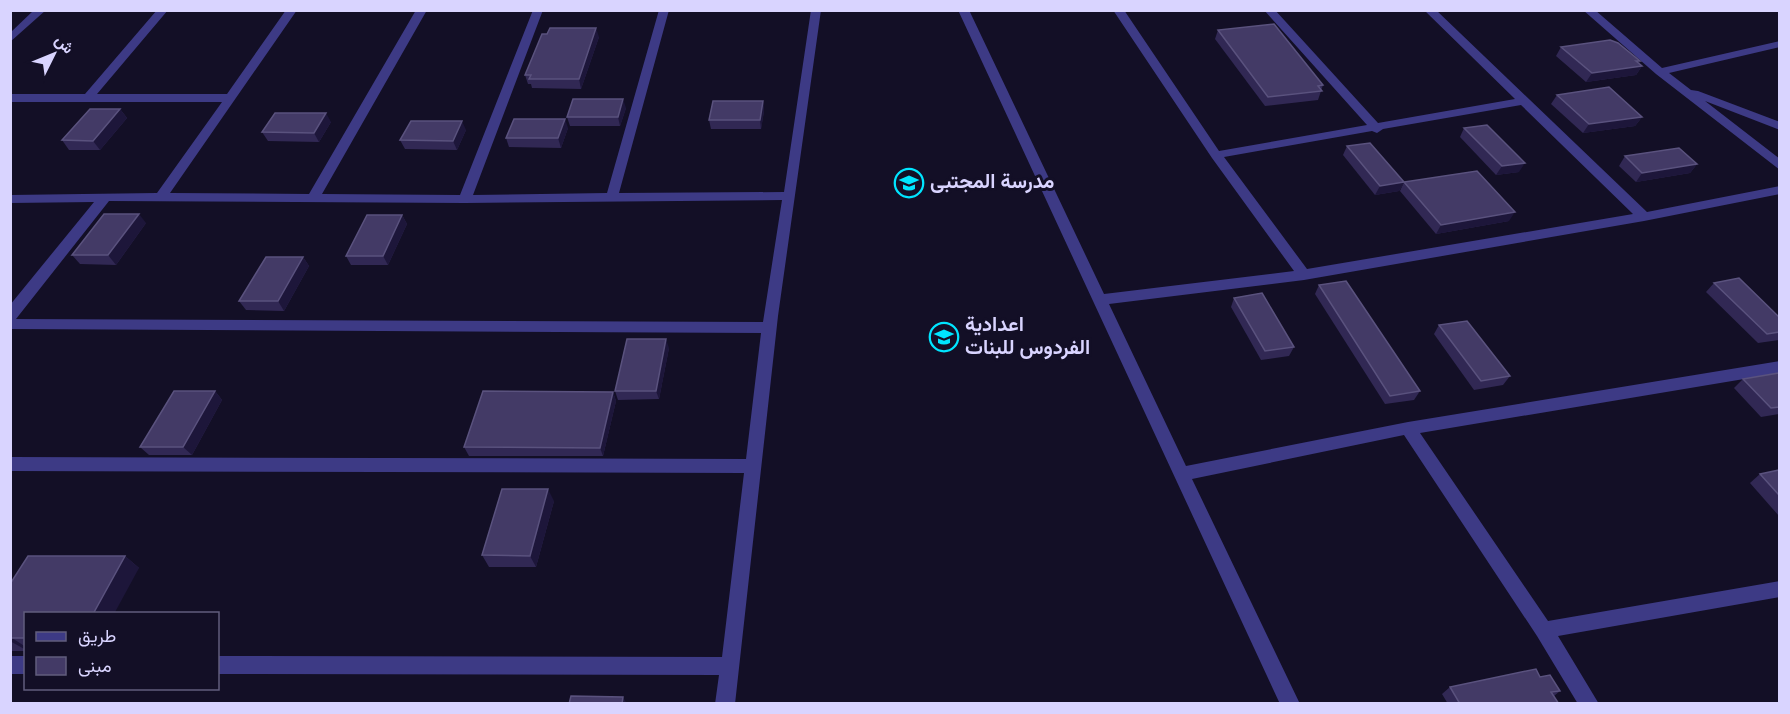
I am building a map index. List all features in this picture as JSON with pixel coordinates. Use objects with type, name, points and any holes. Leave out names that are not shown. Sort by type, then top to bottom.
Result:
[{"type":"street","points":[[10,39],[41,10]]},
{"type":"street","points":[[89,98],[163,10]]},
{"type":"street","points":[[161,197],[228,98],[292,10]]},
{"type":"street","points":[[314,196],[422,10]]},
{"type":"street","points":[[465,199],[538,10]]},
{"type":"street","points":[[612,197],[664,10]]},
{"type":"street","points":[[725,704],[770,328],[788,196],[808,87],[816,10]]},
{"type":"street","points":[[963,10],[1290,704]]},
{"type":"street","points":[[1118,10],[1216,155],[1304,275]]},
{"type":"street","points":[[1269,10],[1377,129]]},
{"type":"street","points":[[1429,10],[1644,217]]},
{"type":"street","points":[[1588,10],[1660,72],[1779,166]]},
{"type":"street","points":[[1660,72],[1779,44]]},
{"type":"street","points":[[1680,87],[1779,126]]},
{"type":"street","points":[[10,98],[228,98]]},
{"type":"street","points":[[1216,155],[1377,129],[1524,101]]},
{"type":"street","points":[[1101,300],[1304,275],[1644,217],[1779,190]]},
{"type":"street","points":[[10,200],[105,197],[314,196],[465,199],[788,196]]},
{"type":"street","points":[[10,316],[105,197]]},
{"type":"street","points":[[10,324],[770,328]]},
{"type":"street","points":[[1181,474],[1408,428],[1779,367]]},
{"type":"street","points":[[1408,428],[1544,630],[1588,704]]},
{"type":"street","points":[[10,464],[753,466]]},
{"type":"street","points":[[1544,630],[1777,593]]},
{"type":"street","points":[[219,665],[730,666]]},
{"type":"building","points":[[1274,24],[1323,85],[1318,86],[1322,91],[1268,97],[1218,30]]},
{"type":"building","points":[[550,28],[596,28],[579,79],[529,79],[531,75],[525,75],[542,34],[547,34]]},
{"type":"building","points":[[1610,40],[1618,43],[1640,61],[1636,61],[1642,66],[1592,73],[1561,47]]},
{"type":"building","points":[[1609,87],[1642,117],[1589,124],[1557,95]]},
{"type":"building","points":[[573,99],[623,99],[618,117],[567,117]]},
{"type":"building","points":[[713,101],[763,101],[760,120],[709,120]]},
{"type":"building","points":[[90,109],[120,109],[93,141],[62,140]]},
{"type":"building","points":[[275,113],[326,113],[314,133],[262,132]]},
{"type":"building","points":[[514,119],[565,119],[558,138],[506,138]]},
{"type":"building","points":[[411,121],[462,121],[453,141],[400,140]]},
{"type":"building","points":[[1487,125],[1525,163],[1502,166],[1464,128]]},
{"type":"building","points":[[1370,143],[1404,182],[1380,186],[1347,146]]},
{"type":"building","points":[[1679,148],[1697,164],[1642,173],[1625,156]]},
{"type":"building","points":[[1477,171],[1515,212],[1441,225],[1404,182]]},
{"type":"building","points":[[104,214],[139,214],[108,255],[72,255]]},
{"type":"building","points":[[367,215],[402,215],[383,256],[346,256]]},
{"type":"building","points":[[266,257],[303,257],[278,301],[239,301]]},
{"type":"building","points":[[1739,278],[1779,317],[1779,332],[1767,334],[1714,283]]},
{"type":"building","points":[[1346,281],[1420,391],[1390,396],[1319,285]]},
{"type":"building","points":[[1262,293],[1294,347],[1265,351],[1234,298]]},
{"type":"building","points":[[1467,321],[1510,376],[1481,381],[1439,325]]},
{"type":"building","points":[[627,339],[666,339],[656,391],[615,391]]},
{"type":"building","points":[[1779,373],[1779,407],[1771,408],[1743,379]]},
{"type":"building","points":[[174,391],[215,391],[183,447],[140,447]]},
{"type":"building","points":[[483,391],[613,392],[600,448],[464,447]]},
{"type":"building","points":[[1779,470],[1779,495],[1760,474]]},
{"type":"building","points":[[502,489],[548,489],[530,556],[482,555]]},
{"type":"building","points":[[28,556],[125,556],[94,612],[24,612],[24,638],[10,640],[10,584]]},
{"type":"building","points":[[1536,669],[1540,677],[1550,675],[1560,691],[1551,692],[1559,704],[1460,704],[1450,687]]},
{"type":"building","points":[[571,696],[623,697],[622,704],[569,704]]},
{"type":"place","name":"مدرسة المجتبى","points":[[909,183]]},
{"type":"place","name":"اعدادية الفردوس للبنات","points":[[944,337]]}]
